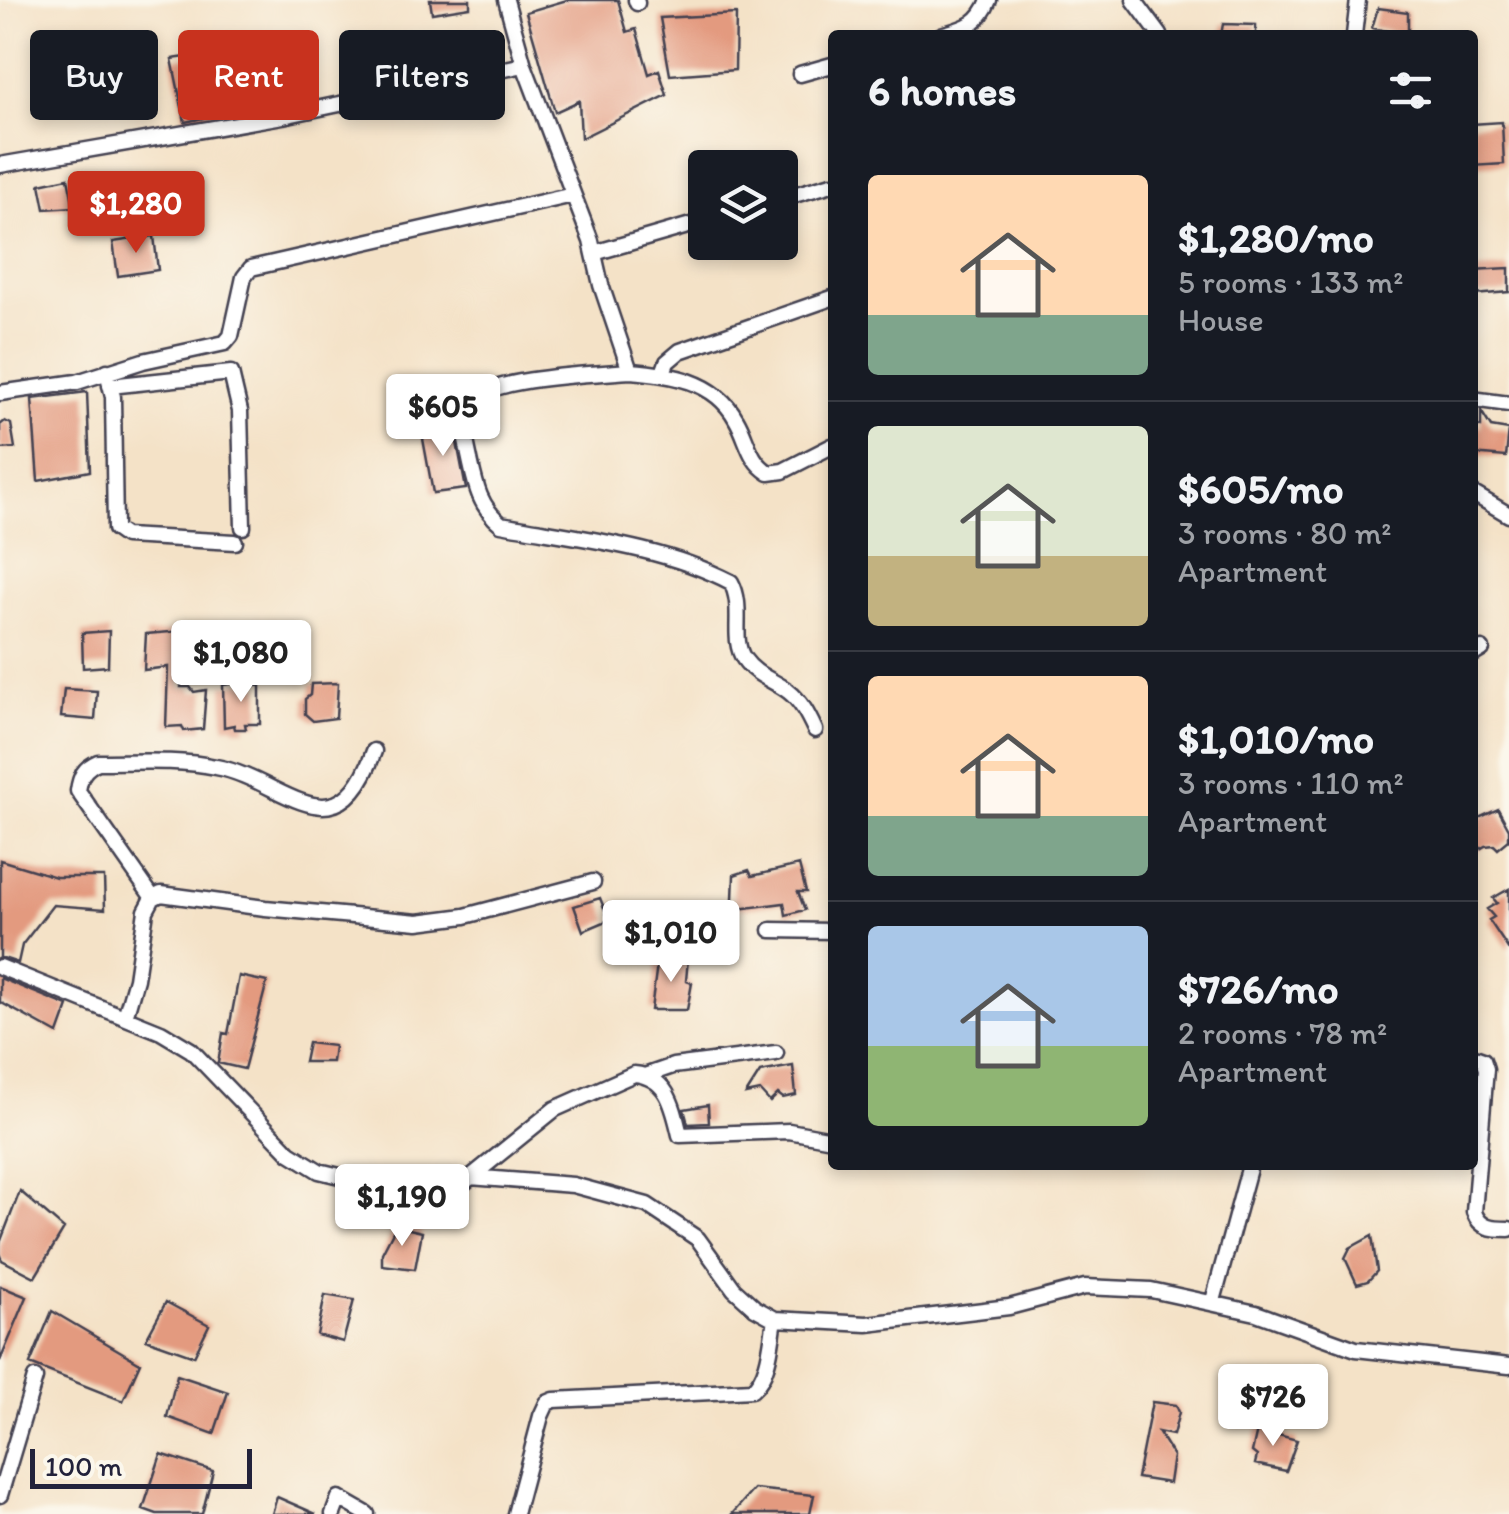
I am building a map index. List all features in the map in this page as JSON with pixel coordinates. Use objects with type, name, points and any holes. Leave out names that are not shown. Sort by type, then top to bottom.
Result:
[{"type":"street","points":[[506,0],[524,65],[594,252],[630,371]]},
{"type":"street","points":[[958,30],[981,17],[989,0]]},
{"type":"street","points":[[1134,0],[1156,30]]},
{"type":"street","points":[[1355,30],[1358,0]]},
{"type":"street","points":[[0,166],[283,116],[524,65]]},
{"type":"street","points":[[800,74],[828,66]]},
{"type":"street","points":[[798,194],[828,185]]},
{"type":"street","points":[[109,378],[225,343],[244,277],[251,268],[573,195]]},
{"type":"street","points":[[594,252],[688,226]]},
{"type":"street","points":[[663,373],[680,351],[828,299]]},
{"type":"street","points":[[816,730],[798,700],[756,673],[742,657],[738,645],[737,594],[731,582],[708,570],[672,560],[500,524],[487,512],[479,496],[463,426],[466,411],[479,393],[496,386],[630,371],[686,378],[724,402],[736,417],[752,458],[769,473],[783,471],[828,448]]},
{"type":"street","points":[[0,393],[109,378],[231,373],[240,411],[243,527]]},
{"type":"street","points":[[109,378],[115,530],[125,536],[235,542]]},
{"type":"street","points":[[1478,400],[1509,404]]},
{"type":"street","points":[[1478,497],[1509,515]]},
{"type":"street","points":[[152,898],[78,791],[87,766],[98,762],[175,762],[217,767],[242,774],[311,808],[332,805],[353,791],[364,778],[374,750]]},
{"type":"street","points":[[125,1018],[136,979],[146,911],[152,898],[161,894],[418,922],[465,916],[593,882]]},
{"type":"street","points":[[771,930],[828,932]]},
{"type":"street","points":[[0,967],[161,1032],[190,1050],[290,1153],[319,1171],[427,1196],[450,1194],[556,1109],[634,1074],[776,1052]]},
{"type":"street","points":[[1478,1058],[1483,1060],[1486,1070],[1478,1165]]},
{"type":"street","points":[[647,1075],[666,1091],[680,1135],[789,1131],[828,1138]]},
{"type":"street","points":[[1213,1301],[1249,1170]]},
{"type":"street","points":[[1478,1170],[1474,1212],[1478,1222],[1488,1228],[1509,1229]]},
{"type":"street","points":[[470,1177],[572,1185],[646,1205],[698,1239],[734,1289],[776,1319],[867,1324],[1009,1307],[1085,1287],[1151,1290],[1213,1301],[1274,1318],[1356,1348],[1509,1366]]},
{"type":"street","points":[[515,1514],[541,1416],[548,1403],[752,1390],[760,1384],[776,1319]]},
{"type":"street","points":[[0,1495],[35,1378]]},
{"type":"street","points":[[334,1514],[339,1498],[367,1514]]},
{"type":"building","points":[[430,0],[470,0],[470,7],[432,13]]},
{"type":"building","points":[[567,0],[618,0],[627,32],[636,29],[649,74],[659,70],[667,95],[581,138],[579,101],[555,112],[526,12]]},
{"type":"building","points":[[1378,8],[1408,12],[1408,30],[1372,28]]},
{"type":"building","points":[[736,14],[735,70],[670,75],[660,18]]},
{"type":"building","points":[[1223,24],[1256,25],[1256,30],[1222,30]]},
{"type":"building","points":[[178,58],[178,88],[172,59]]},
{"type":"building","points":[[1502,122],[1504,164],[1478,166],[1478,124]]},
{"type":"building","points":[[68,178],[74,207],[45,209],[40,184]]},
{"type":"building","points":[[154,236],[158,270],[118,276],[113,242]]},
{"type":"building","points":[[1509,268],[1509,292],[1478,295],[1478,270]]},
{"type":"building","points":[[87,392],[90,471],[38,481],[32,399]]},
{"type":"building","points":[[1481,411],[1491,427],[1509,430],[1506,457],[1478,455],[1478,426],[1481,427]]},
{"type":"building","points":[[5,421],[11,424],[15,448],[0,449],[0,425]]},
{"type":"building","points":[[454,427],[466,489],[433,493],[421,428]]},
{"type":"building","points":[[109,631],[108,666],[83,668],[82,633]]},
{"type":"building","points":[[183,631],[181,687],[190,687],[194,692],[206,690],[203,729],[184,731],[182,726],[166,727],[168,667],[144,670],[146,634]]},
{"type":"building","points":[[244,682],[249,687],[260,685],[260,724],[245,724],[246,729],[224,727],[223,685]]},
{"type":"building","points":[[338,683],[336,718],[313,721],[305,714],[311,684]]},
{"type":"building","points":[[64,689],[97,691],[95,720],[61,717]]},
{"type":"building","points":[[1498,809],[1509,829],[1509,840],[1498,849],[1494,845],[1478,850],[1478,818]]},
{"type":"building","points":[[0,860],[56,877],[104,877],[105,909],[53,905],[22,945],[18,963],[0,957]]},
{"type":"building","points":[[799,865],[806,892],[798,892],[805,910],[786,915],[784,903],[738,909],[733,899],[734,875],[749,870],[752,876]]},
{"type":"building","points":[[1509,889],[1509,950],[1489,920],[1494,917],[1487,909],[1497,903],[1493,898]]},
{"type":"building","points":[[600,898],[609,920],[583,931],[574,906]]},
{"type":"building","points":[[673,955],[688,958],[686,981],[692,983],[687,1010],[651,1010],[658,956],[671,962]]},
{"type":"building","points":[[239,976],[267,982],[244,1069],[218,1063]]},
{"type":"building","points":[[0,978],[68,1006],[58,1034],[0,1002]]},
{"type":"building","points":[[308,1043],[334,1046],[332,1062],[304,1062]]},
{"type":"building","points":[[793,1066],[796,1095],[783,1098],[778,1094],[770,1102],[760,1091],[746,1094],[760,1072]]},
{"type":"building","points":[[708,1105],[709,1123],[688,1124],[684,1109]]},
{"type":"building","points":[[20,1191],[64,1229],[35,1277],[0,1256],[0,1243]]},
{"type":"building","points":[[396,1226],[422,1232],[415,1269],[382,1265],[382,1253]]},
{"type":"building","points":[[1372,1236],[1377,1271],[1368,1281],[1357,1284],[1345,1258],[1350,1248]]},
{"type":"building","points":[[0,1286],[27,1297],[0,1361]]},
{"type":"building","points":[[325,1295],[354,1300],[343,1342],[317,1335]]},
{"type":"building","points":[[166,1302],[209,1325],[194,1356],[146,1339]]},
{"type":"building","points":[[52,1311],[140,1363],[123,1401],[30,1364]]},
{"type":"building","points":[[177,1375],[228,1392],[214,1434],[167,1417]]},
{"type":"building","points":[[1152,1402],[1176,1405],[1179,1412],[1173,1435],[1158,1432],[1173,1456],[1169,1483],[1137,1478]]},
{"type":"building","points":[[1258,1426],[1270,1426],[1271,1433],[1297,1440],[1286,1471],[1255,1464],[1257,1456],[1252,1452]]},
{"type":"building","points":[[161,1454],[213,1471],[202,1514],[157,1514],[143,1509]]},
{"type":"building","points":[[754,1489],[814,1495],[810,1514],[732,1514]]},
{"type":"building","points":[[277,1497],[316,1514],[272,1514]]}]
